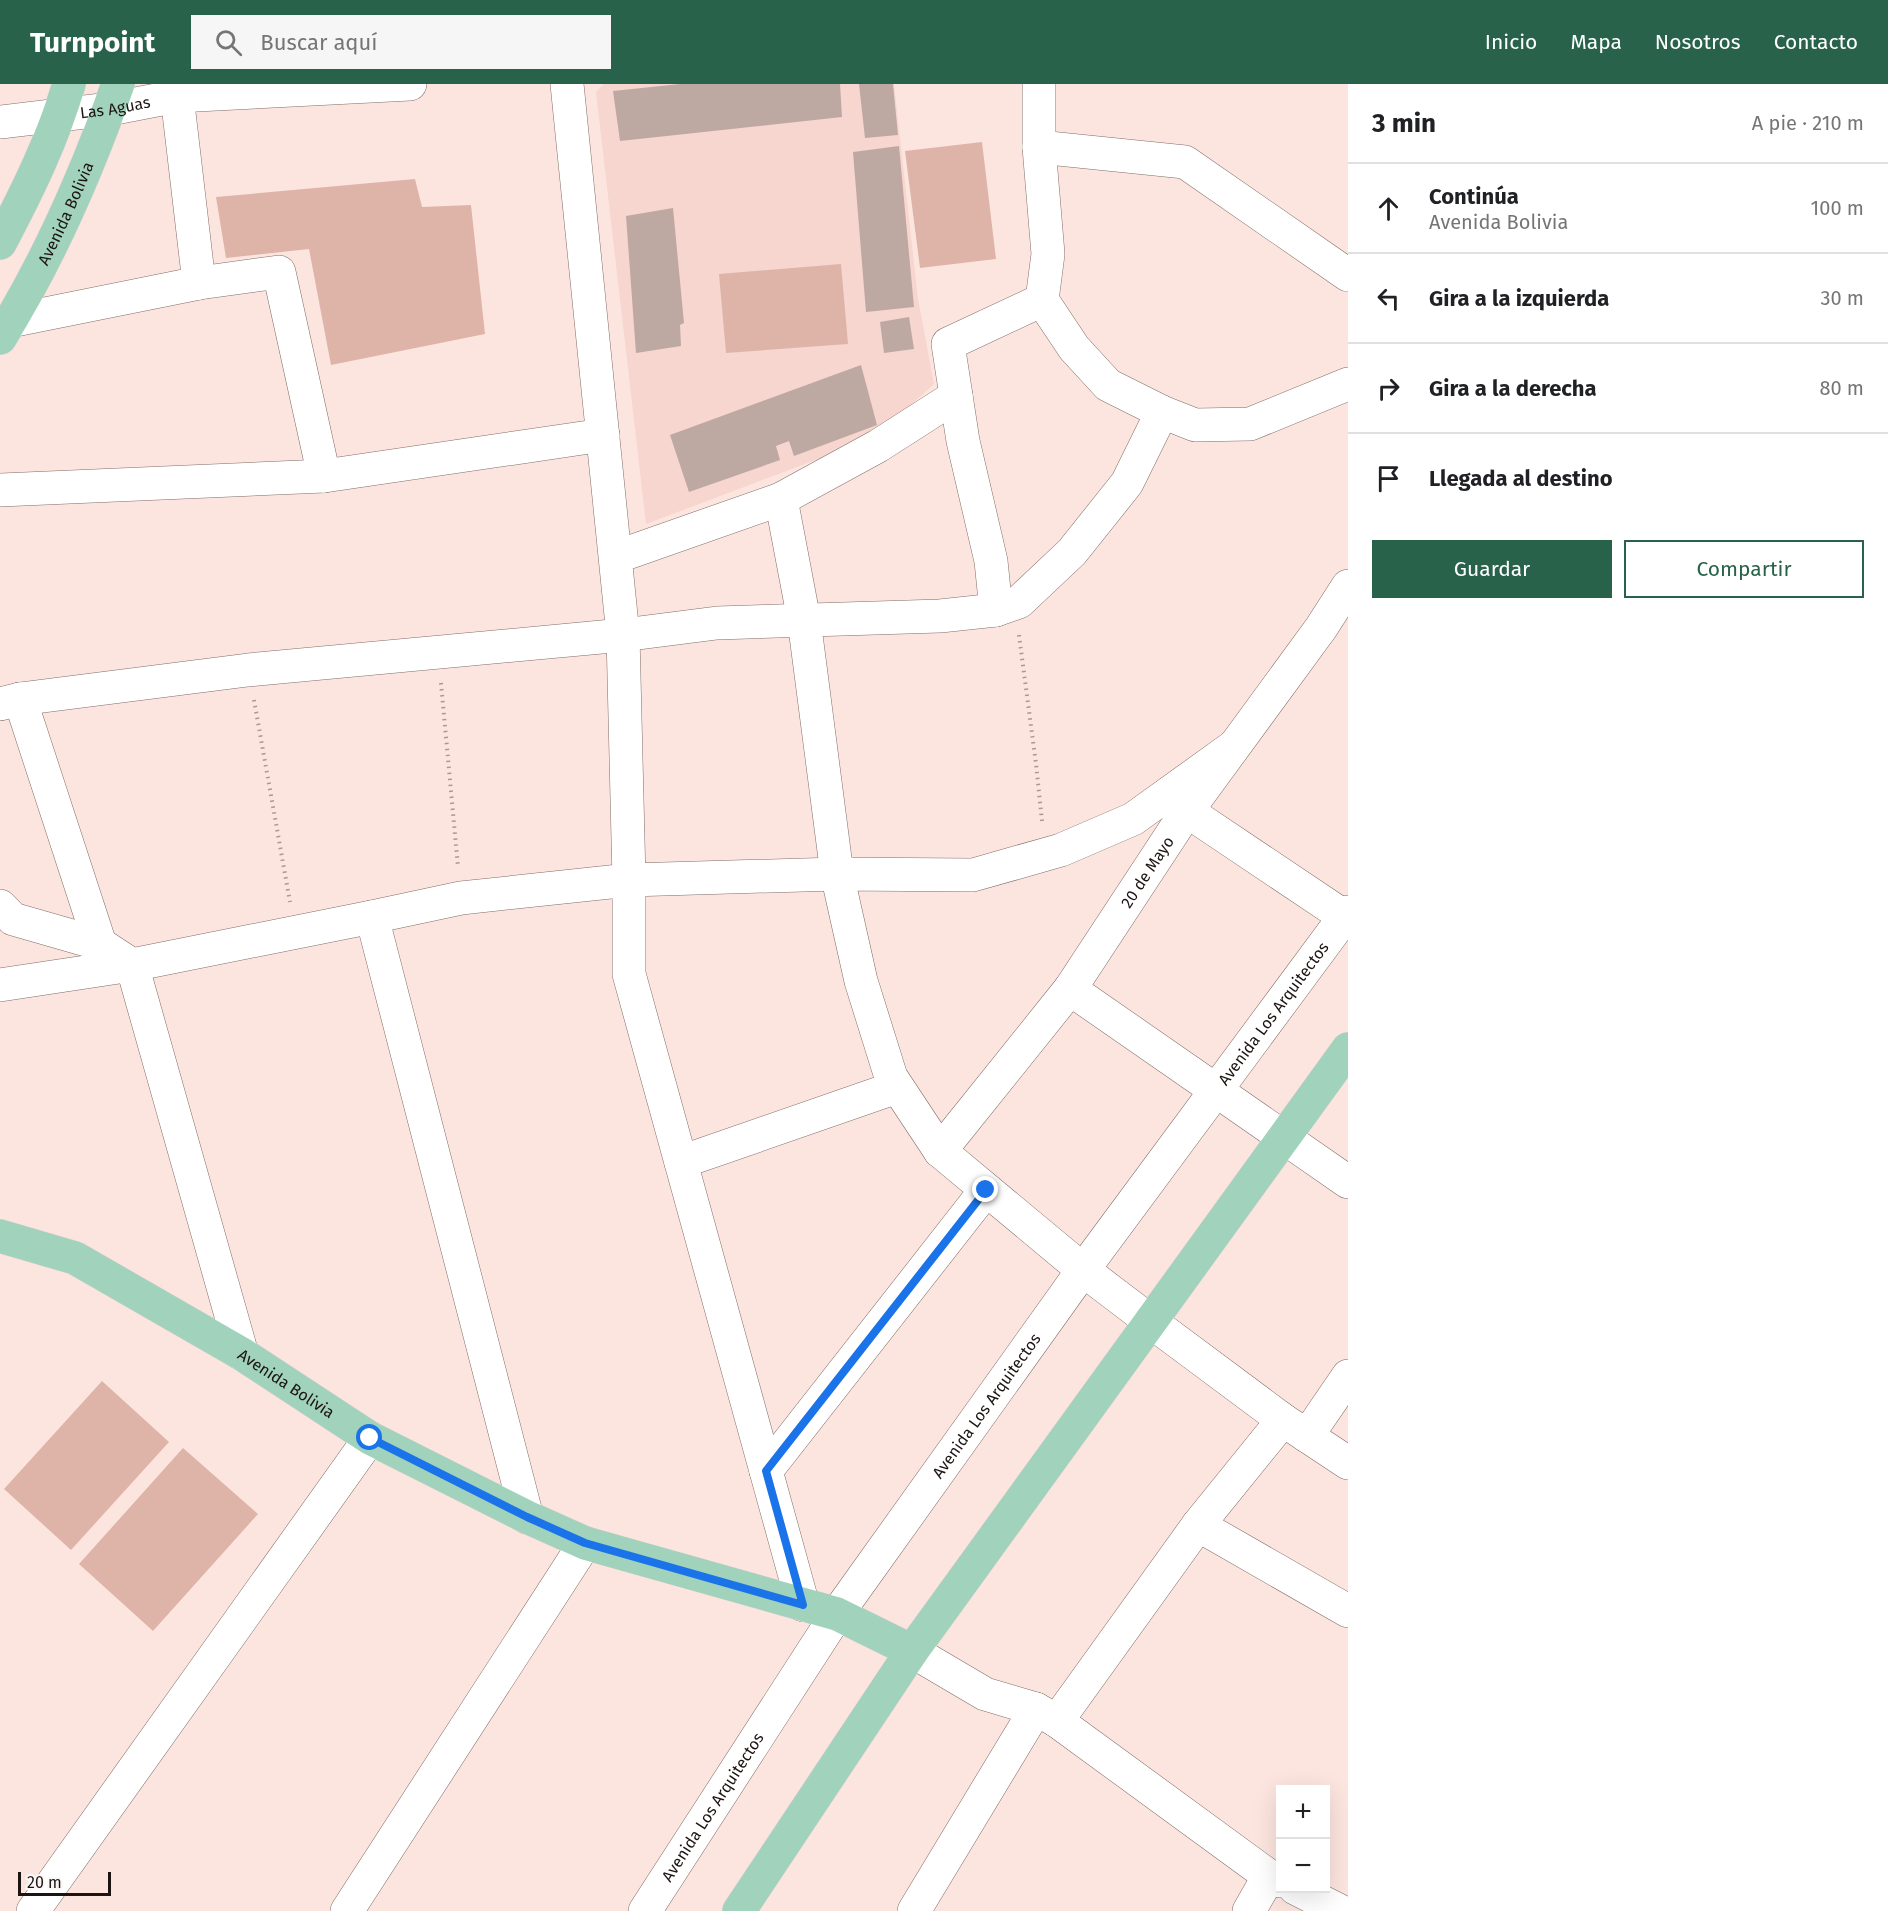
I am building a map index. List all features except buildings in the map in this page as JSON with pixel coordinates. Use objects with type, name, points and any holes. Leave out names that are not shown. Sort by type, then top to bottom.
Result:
[{"type":"main road","points":[[0,243],[60,116],[69,84]]},
{"type":"main road","name":"Avenida Bolivia","points":[[3,328],[65,215],[93,154],[114,96]]},
{"type":"main road","points":[[739,1911],[912,1651],[1348,1049]]},
{"type":"main road","name":"Avenida Bolivia","points":[[0,1236],[75,1258],[242,1354],[370,1438],[527,1517],[585,1543],[837,1614],[912,1651]]},
{"type":"street","name":"Las Aguas","points":[[0,122],[60,116],[114,96],[177,96],[410,84]]},
{"type":"street","points":[[567,84],[622,634],[629,880],[629,974],[803,1605]]},
{"type":"street","points":[[1040,84],[1039,147],[1048,254],[1042,300],[1074,348],[1108,385],[1162,412],[1195,425],[1250,424],[1348,384]]},
{"type":"street","points":[[177,96],[199,284]]},
{"type":"street","points":[[1039,147],[1185,162],[1348,275]]},
{"type":"street","points":[[3,328],[199,284],[279,272],[324,476]]},
{"type":"street","points":[[1007,606],[991,561],[963,441],[948,344],[1042,300]]},
{"type":"street","points":[[616,557],[781,499],[878,446],[956,396]]},
{"type":"street","points":[[100,944],[10,702],[248,670],[717,623],[940,616],[1007,606],[1072,552],[1127,483],[1162,412]]},
{"type":"street","points":[[0,490],[324,476],[603,435]]},
{"type":"street","points":[[781,499],[804,620],[837,874],[861,981],[891,1077],[940,1151],[986,1190],[1083,1270],[1150,1321],[1295,1428],[1348,1463]]},
{"type":"street","name":"20 de Mayo","points":[[940,1151],[1070,989],[1187,811],[1321,628],[1348,586]]},
{"type":"street","points":[[0,985],[132,965],[372,918],[461,898],[629,880],[837,874],[973,875],[1061,850],[1134,819],[1233,747]]},
{"type":"street","points":[[1187,811],[1347,916]]},
{"type":"street","points":[[0,906],[13,919],[100,944],[132,965],[242,1354]]},
{"type":"street","name":"Avenida Los Arquitectos","points":[[645,1911],[837,1614],[1083,1270],[1347,916]]},
{"type":"street","points":[[372,918],[527,1517]]},
{"type":"street","points":[[1070,989],[1348,1182]]},
{"type":"street","points":[[681,1162],[897,1087]]},
{"type":"street","points":[[766,1471],[986,1190]]},
{"type":"street","points":[[914,1911],[1047,1715],[1198,1525],[1348,1376]]},
{"type":"street","points":[[33,1911],[370,1438]]},
{"type":"street","points":[[1198,1525],[1348,1611]]},
{"type":"street","points":[[347,1911],[585,1543]]},
{"type":"street","points":[[912,1651],[985,1694],[1047,1715],[1276,1878]]},
{"type":"street","points":[[1250,1911],[1276,1887]]},
{"type":"street","points":[[1304,1893],[1340,1911]]},
{"type":"path","points":[[1007,606],[1019,638],[1036,764],[1045,855]]},
{"type":"path","points":[[438,652],[461,898]]},
{"type":"path","points":[[248,670],[296,933]]},
{"type":"shaded area","points":[[604,84],[894,84],[918,299],[934,384],[874,438],[646,524],[596,92]]},
{"type":"shaded area","points":[[982,142],[996,259],[920,268],[905,151]]},
{"type":"shaded area","points":[[415,179],[422,207],[471,205],[485,334],[331,365],[309,249],[226,258],[216,197]]},
{"type":"shaded area","points":[[841,264],[848,344],[726,353],[719,274]]},
{"type":"shaded area","points":[[102,1381],[169,1442],[71,1550],[4,1489]]},
{"type":"shaded area","points":[[183,1448],[258,1514],[153,1631],[79,1564]]},
{"type":"route","points":[[370,1438],[527,1517],[585,1543],[803,1605],[766,1471],[986,1190]]}]
